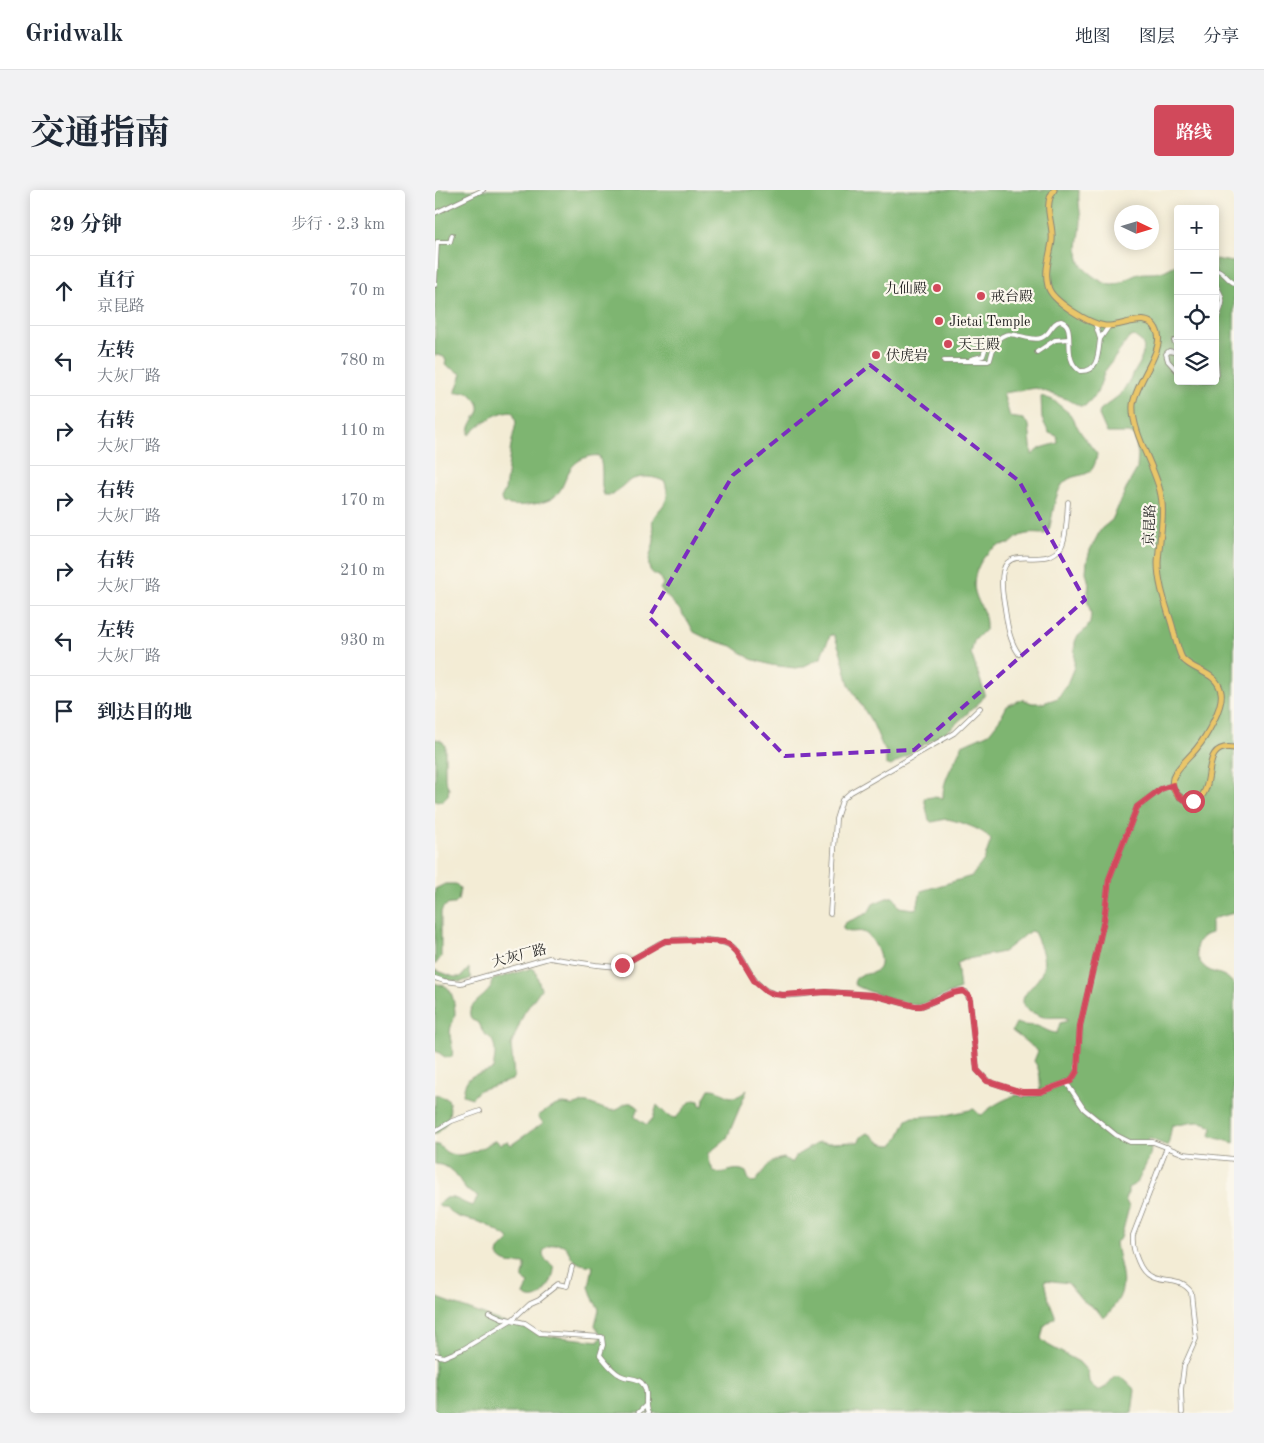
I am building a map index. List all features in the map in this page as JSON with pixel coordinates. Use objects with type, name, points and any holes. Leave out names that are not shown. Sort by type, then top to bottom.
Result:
[{"type":"main road","name":"京昆路","points":[[1054,190],[1049,198],[1048,205],[1053,236],[1047,268],[1048,287],[1054,298],[1095,323],[1109,326],[1141,320],[1150,323],[1158,332],[1158,345],[1138,387],[1133,409],[1137,428],[1161,495],[1158,562],[1160,582],[1182,658],[1190,666],[1213,677],[1218,683],[1221,692],[1219,708],[1204,738],[1174,776],[1173,785]]},
{"type":"main road","points":[[1173,785],[1178,796],[1185,800],[1193,801],[1200,798],[1207,787],[1210,766],[1214,755],[1222,749],[1234,748]]},
{"type":"street","points":[[435,214],[483,190]]},
{"type":"street","points":[[435,285],[437,242],[450,242],[452,235]]},
{"type":"street","points":[[1219,270],[1234,283]]},
{"type":"street","points":[[1219,290],[1223,301],[1219,312]]},
{"type":"street","points":[[944,361],[988,361],[996,342],[1001,337],[1013,334],[1035,339],[1042,338],[1059,321],[1067,324],[1069,329],[1071,360],[1075,367],[1083,371],[1091,369],[1096,362],[1099,339],[1095,323]]},
{"type":"street","points":[[1099,339],[1109,326]]},
{"type":"street","points":[[1037,352],[1055,340],[1069,339]]},
{"type":"street","points":[[966,360],[983,356],[987,344]]},
{"type":"street","points":[[1174,352],[1169,351],[1166,354],[1168,361],[1174,368]]},
{"type":"street","points":[[1019,654],[1008,633],[1001,586],[1003,570],[1008,563],[1024,556],[1047,558],[1054,555],[1061,547],[1063,541],[1068,502]]},
{"type":"street","points":[[830,914],[836,819],[842,800],[851,792],[954,734],[980,708]]},
{"type":"street","points":[[1173,785],[1161,789],[1137,807],[1109,879],[1104,920],[1080,1026],[1077,1071],[1071,1081],[1066,1082],[1084,1108],[1116,1135],[1130,1142],[1153,1142],[1184,1154],[1234,1159]]},
{"type":"street","name":"大灰厂路","points":[[435,978],[461,983],[549,958],[596,966],[617,967],[665,941],[695,940],[724,942],[737,952],[755,982],[767,992],[775,994],[826,992],[873,995],[921,1006],[963,991],[969,996],[970,1001],[977,1070],[987,1081],[1022,1092],[1040,1092],[1066,1082]]},
{"type":"street","points":[[435,1131],[451,1121],[480,1111]]},
{"type":"street","points":[[1167,1147],[1133,1235],[1132,1246],[1144,1273],[1151,1278],[1181,1283],[1191,1292],[1196,1339],[1184,1366],[1181,1390],[1182,1413]]},
{"type":"street","points":[[435,1355],[444,1357],[463,1349],[513,1319],[530,1303],[539,1299],[558,1284],[567,1286],[572,1267]]},
{"type":"street","points":[[489,1312],[502,1318],[525,1323],[540,1332],[602,1338],[601,1355],[607,1364],[620,1376],[639,1380],[645,1387],[645,1406],[648,1413]]},
{"type":"street","points":[[638,1413],[645,1406]]},
{"type":"highlighted area","points":[[870,365],[1019,481],[1085,600],[914,750],[785,756],[649,617],[733,475]]},
{"type":"green space","points":[[435,190],[1079,190],[1081,220],[1078,247],[1079,257],[1085,269],[1094,277],[1109,285],[1113,285],[1138,274],[1155,273],[1174,266],[1174,385],[1219,385],[1219,260],[1234,261],[1234,913],[1215,918],[1211,922],[1211,933],[1200,939],[1196,949],[1202,965],[1210,971],[1228,978],[1234,985],[1234,1143],[1210,1136],[1212,1128],[1208,1124],[1198,1122],[1172,1125],[1168,1146],[1148,1138],[1151,1149],[1150,1156],[1137,1183],[1128,1188],[1125,1199],[1129,1207],[1121,1238],[1116,1242],[1123,1281],[1122,1288],[1116,1303],[1105,1317],[1103,1318],[1098,1311],[1082,1300],[1068,1283],[1045,1280],[1055,1318],[1044,1326],[1041,1339],[1048,1345],[1079,1362],[1088,1372],[1089,1382],[1097,1391],[1104,1388],[1117,1376],[1127,1382],[1135,1390],[1132,1413],[435,1413],[435,1297],[503,1322],[523,1326],[539,1335],[599,1341],[601,1337],[595,1325],[599,1309],[589,1287],[593,1266],[574,1260],[562,1244],[549,1246],[544,1250],[543,1255],[554,1267],[549,1285],[536,1298],[524,1295],[529,1283],[523,1279],[525,1264],[507,1263],[498,1256],[499,1250],[509,1240],[507,1237],[485,1224],[453,1214],[446,1207],[438,1205],[442,1200],[451,1197],[473,1206],[478,1196],[466,1190],[455,1173],[449,1168],[435,1164],[435,1144],[444,1151],[454,1155],[473,1152],[496,1140],[500,1144],[508,1141],[511,1145],[543,1123],[538,1116],[560,1104],[573,1105],[585,1103],[605,1109],[617,1110],[630,1103],[639,1108],[635,1117],[647,1125],[653,1118],[657,1105],[668,1116],[676,1118],[694,1100],[699,1101],[700,1105],[703,1106],[704,1098],[709,1089],[714,1089],[731,1097],[741,1095],[747,1090],[727,1138],[709,1153],[709,1156],[715,1172],[742,1170],[746,1172],[752,1183],[773,1161],[784,1158],[792,1163],[797,1155],[819,1142],[858,1142],[867,1133],[883,1144],[893,1145],[907,1120],[913,1117],[947,1115],[974,1109],[982,1115],[1001,1101],[1010,1097],[1017,1095],[1039,1095],[1040,1077],[1034,1061],[1038,1051],[1012,1031],[1016,1023],[1037,1026],[1057,1033],[1060,1023],[1067,1021],[1067,1018],[1040,1016],[1024,1005],[1023,999],[1040,976],[1044,964],[1034,932],[1030,931],[1003,952],[963,960],[957,964],[960,989],[934,1000],[913,1005],[866,990],[854,984],[859,976],[873,973],[879,968],[880,957],[869,936],[862,932],[846,931],[843,929],[843,926],[845,923],[868,913],[873,904],[889,897],[894,897],[899,907],[917,908],[921,891],[972,876],[984,860],[991,840],[988,836],[971,826],[952,820],[945,819],[931,822],[924,798],[943,798],[947,777],[962,745],[989,733],[1007,706],[1022,699],[1032,703],[1043,703],[1058,698],[1067,684],[1074,667],[1075,642],[1077,637],[1090,623],[1091,614],[1087,599],[1089,584],[1086,572],[1090,550],[1101,529],[1112,520],[1137,469],[1138,454],[1135,437],[1130,433],[1107,433],[1099,415],[1100,410],[1121,394],[1140,363],[1144,348],[1142,342],[1134,336],[1129,338],[1105,371],[1097,393],[1085,406],[1080,406],[1036,388],[1003,393],[1010,417],[1023,419],[1029,425],[1032,455],[1041,448],[1058,443],[1057,436],[1049,433],[1042,419],[1041,396],[1053,400],[1070,414],[1081,433],[1097,454],[1095,464],[1088,473],[1072,477],[1062,485],[1055,500],[1049,530],[1045,534],[1021,535],[1009,544],[997,546],[982,560],[976,572],[974,585],[985,618],[986,629],[974,641],[971,653],[985,694],[981,701],[949,730],[891,766],[886,764],[886,752],[873,724],[849,685],[841,653],[834,635],[830,635],[821,658],[802,667],[795,668],[771,665],[751,659],[732,646],[694,632],[679,609],[660,589],[663,584],[659,576],[650,570],[649,565],[654,540],[653,520],[667,497],[665,482],[652,477],[633,479],[613,495],[604,495],[601,461],[599,456],[591,456],[572,466],[558,493],[550,500],[520,506],[502,502],[501,498],[505,490],[516,423],[514,414],[510,411],[499,414],[483,423],[469,435],[472,423],[479,410],[479,405],[468,392],[455,393],[462,374],[445,365],[444,357],[435,356]]},
{"type":"green space","points":[[435,739],[441,740],[445,745],[445,779],[449,789],[448,795],[443,801],[435,801]]},
{"type":"green space","points":[[445,884],[456,884],[460,888],[458,901],[455,904],[444,906],[441,912],[441,957],[435,965],[435,889]]},
{"type":"green space","points":[[469,968],[469,974],[472,978],[461,982],[435,978],[435,970],[454,977],[461,977]]},
{"type":"green space","points":[[532,968],[535,970],[541,989],[524,1013],[511,1045],[514,1076],[512,1080],[479,1090],[472,1098],[463,1095],[464,1087],[469,1078],[493,1069],[495,1059],[495,1049],[492,1040],[484,1034],[479,1023],[472,1020],[470,1011],[472,1007],[487,992],[492,980]]},
{"type":"green space","points":[[435,983],[447,987],[451,992],[454,1004],[455,1014],[450,1033],[452,1057],[449,1058],[435,1051]]},
{"type":"green space","points":[[435,1094],[448,1099],[450,1109],[446,1124],[435,1135]]},
{"type":"place","name":"九仙殿","points":[[937,288]]},
{"type":"place","name":"戒台殿","points":[[981,296]]},
{"type":"place","name":"Jietai Temple","points":[[939,321]]},
{"type":"place","name":"天王殿","points":[[948,344]]},
{"type":"place","name":"伏虎岩","points":[[876,355]]},
{"type":"route","points":[[622,965],[665,941],[705,940],[724,942],[733,947],[755,982],[767,992],[775,994],[826,992],[873,995],[921,1006],[958,991],[963,991],[969,996],[970,1001],[977,1070],[987,1081],[1022,1092],[1040,1092],[1071,1081],[1077,1071],[1080,1026],[1104,920],[1109,879],[1137,807],[1161,789],[1173,785],[1178,796],[1185,800],[1193,801]]}]
